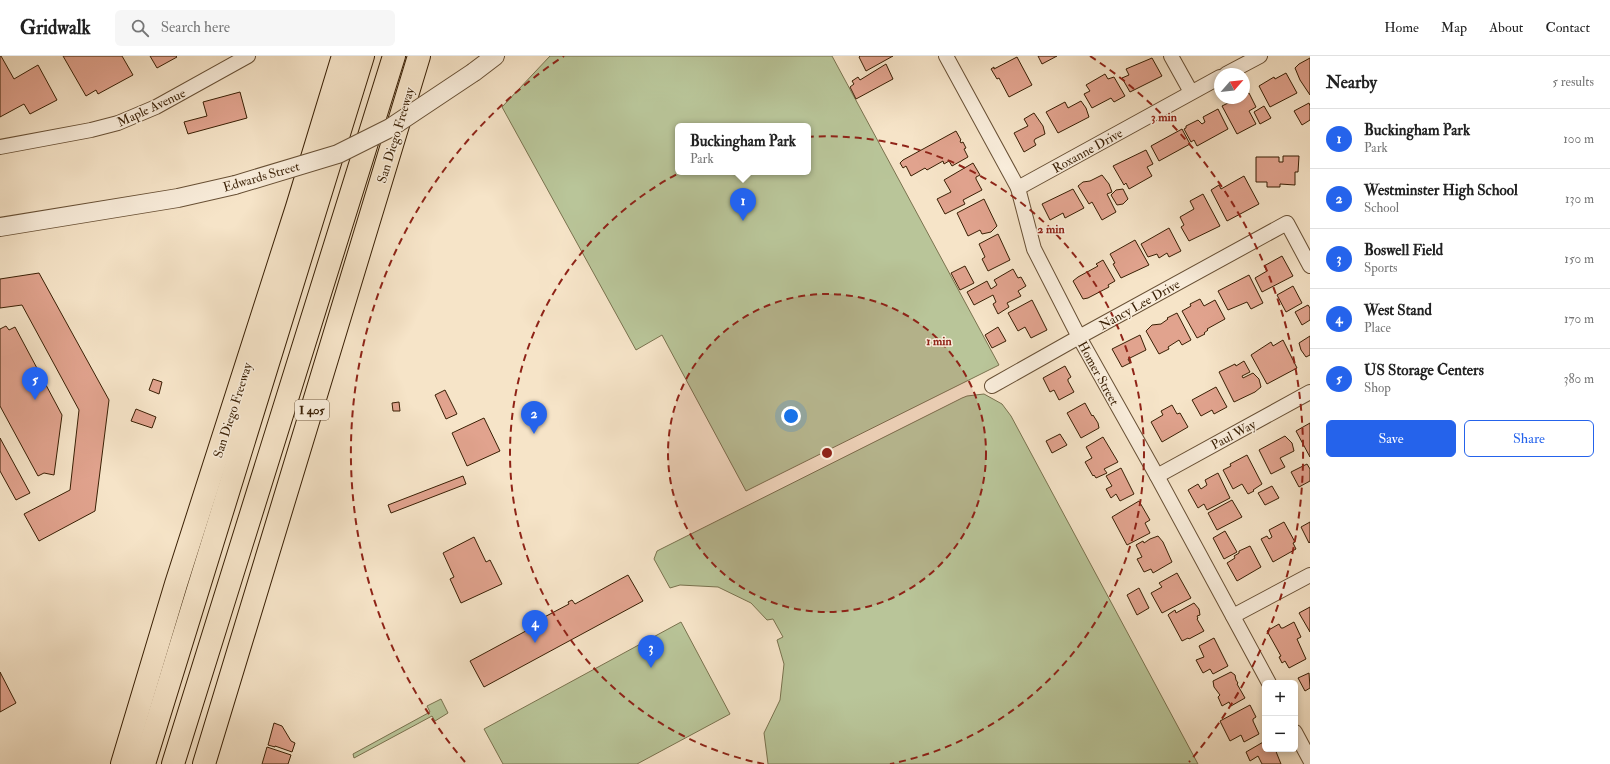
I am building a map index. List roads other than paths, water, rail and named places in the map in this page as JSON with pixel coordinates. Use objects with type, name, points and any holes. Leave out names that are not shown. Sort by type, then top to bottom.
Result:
[{"type":"highway","name":"San Diego Freeway","points":[[135,760],[176,584],[297,207],[343,56]]},
{"type":"highway","points":[[135,760],[363,56]]},
{"type":"highway","points":[[173,764],[394,56]]},
{"type":"highway","name":"San Diego Freeway","points":[[204,764],[419,56]]},
{"type":"street","name":"Maple Avenue","points":[[0,147],[118,124],[156,107],[248,56]]},
{"type":"street","name":"Edwards Street","points":[[0,227],[178,198],[235,185],[338,154],[390,128],[474,72],[495,56]]},
{"type":"street","name":"Homer Street","points":[[946,56],[1018,188],[1034,249],[1079,337],[1234,616],[1267,680]]},
{"type":"street","points":[[1171,56],[1191,92]]},
{"type":"street","points":[[1237,68],[1260,56]]},
{"type":"street","name":"Roxanne Drive","points":[[1018,188],[1214,80]]},
{"type":"street","name":"Nancy Lee Drive","points":[[992,386],[1287,223],[1310,266]]},
{"type":"street","name":"Paul Way","points":[[1157,476],[1310,392]]},
{"type":"street","points":[[1234,616],[1310,575]]},
{"type":"street","points":[[1298,737],[1310,759]]},
{"type":"place","name":"Buckingham Park","points":[[743,221]]},
{"type":"place","name":"US Storage Centers","points":[[35,400]]},
{"type":"place","name":"Westminster High School","points":[[534,434]]},
{"type":"place","name":"West Stand","points":[[535,643]]},
{"type":"place","name":"Boswell Field","points":[[651,668]]}]
